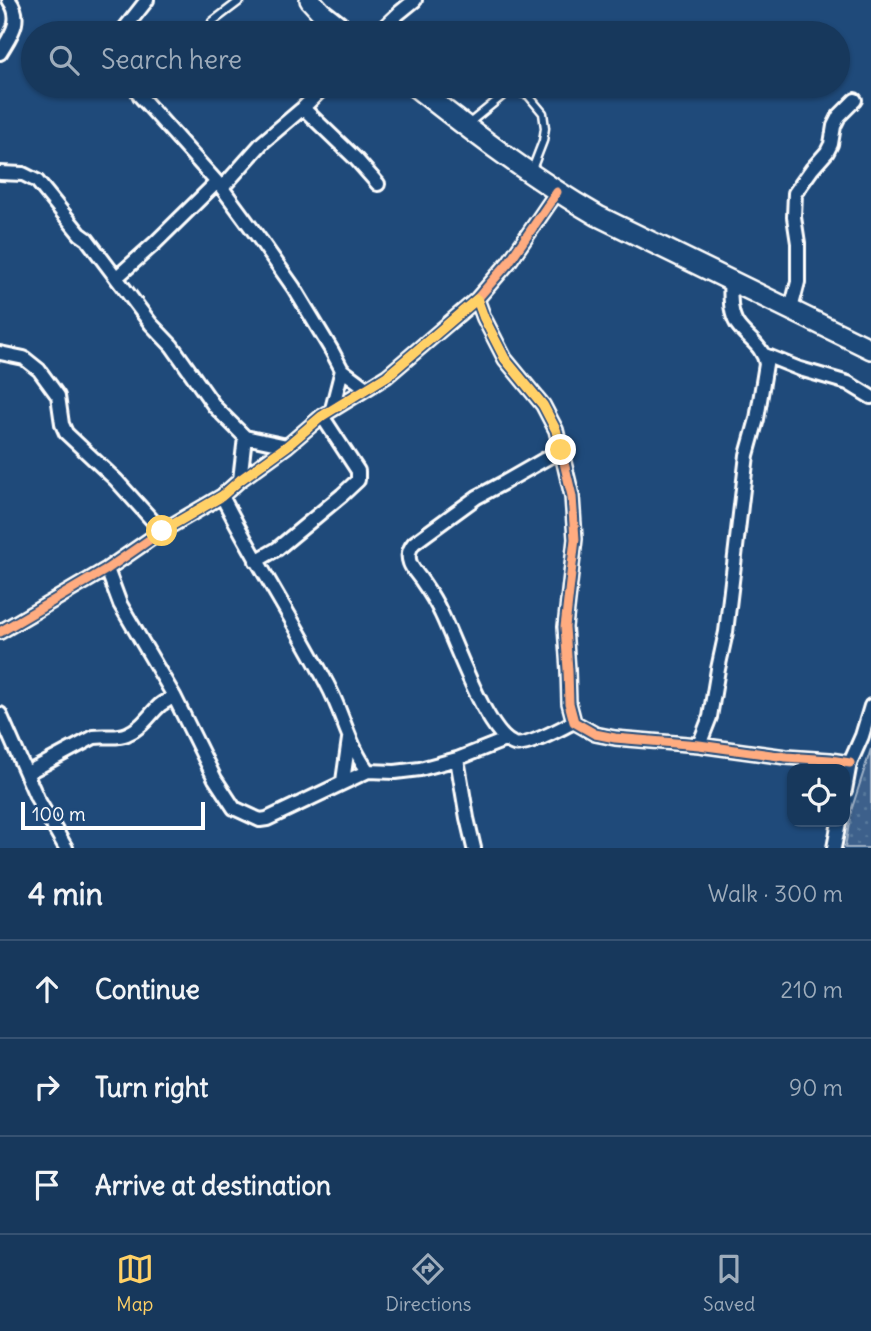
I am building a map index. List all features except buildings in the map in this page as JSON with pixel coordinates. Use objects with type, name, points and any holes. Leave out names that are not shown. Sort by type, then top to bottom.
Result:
[{"type":"main road","points":[[310,0],[333,21]]},
{"type":"main road","points":[[429,98],[531,174],[598,216],[871,349]]},
{"type":"street","points":[[0,53],[13,33],[16,13],[9,0]]},
{"type":"street","points":[[130,21],[147,0]]},
{"type":"street","points":[[391,21],[415,0]]},
{"type":"street","points":[[142,98],[219,186],[294,288],[342,370],[366,388]]},
{"type":"street","points":[[117,278],[313,98]]},
{"type":"street","points":[[791,309],[798,282],[795,193],[827,152],[839,116],[855,100]]},
{"type":"street","points":[[303,108],[378,184]]},
{"type":"street","points":[[0,173],[23,174],[37,181],[87,239],[151,324],[172,346],[215,407],[245,437],[287,446]]},
{"type":"street","points":[[0,632],[107,569],[162,531],[222,496],[327,412],[387,376],[477,299],[509,262],[557,192]]},
{"type":"street","points":[[699,744],[710,717],[726,632],[747,455],[757,419],[766,364],[760,347],[736,322],[731,306],[730,279]]},
{"type":"street","points":[[477,299],[505,359],[543,405],[556,430],[572,496],[575,538],[565,627],[569,703],[574,722],[595,733],[615,738],[699,744],[850,763],[871,705]]},
{"type":"street","points":[[0,353],[24,358],[39,369],[58,396],[66,433],[116,481],[162,531]]},
{"type":"street","points":[[765,355],[800,369],[849,383],[871,384]]},
{"type":"street","points":[[256,561],[277,549],[358,480],[358,471],[327,412],[342,370]]},
{"type":"street","points":[[849,383],[871,397]]},
{"type":"street","points":[[240,480],[245,437]]},
{"type":"street","points":[[561,450],[477,497],[414,543],[408,554],[410,565],[442,614],[473,688],[505,740],[515,745],[525,744],[574,722]]},
{"type":"street","points":[[222,496],[256,561],[328,684],[349,739],[368,771]]},
{"type":"street","points":[[107,569],[120,604],[174,696],[215,779],[234,808],[248,816],[267,819],[368,771],[420,769],[457,759],[505,740]]},
{"type":"street","points":[[27,773],[94,737],[128,734],[174,696]]},
{"type":"street","points":[[1,720],[37,798],[66,848]]},
{"type":"street","points":[[343,781],[349,739]]},
{"type":"street","points":[[457,759],[474,848]]},
{"type":"street","points":[[834,848],[838,827]]},
{"type":"lane","points":[[213,21],[241,0]]},
{"type":"lane","points":[[466,127],[500,98]]},
{"type":"lane","points":[[530,98],[543,113],[545,128],[531,174]]},
{"type":"shaded area","points":[[871,749],[871,848],[845,848],[851,811]]},
{"type":"cycle path","points":[[0,632],[107,569],[162,531],[222,496],[322,416],[387,376],[477,299],[509,262],[557,192]]},
{"type":"cycle path","points":[[477,299],[505,359],[543,405],[556,430],[572,496],[575,539],[565,627],[569,703],[574,722],[595,734],[615,738],[850,763]]},
{"type":"route","points":[[162,531],[222,496],[322,416],[387,376],[477,299],[505,359],[543,405],[556,430],[561,450]]}]
